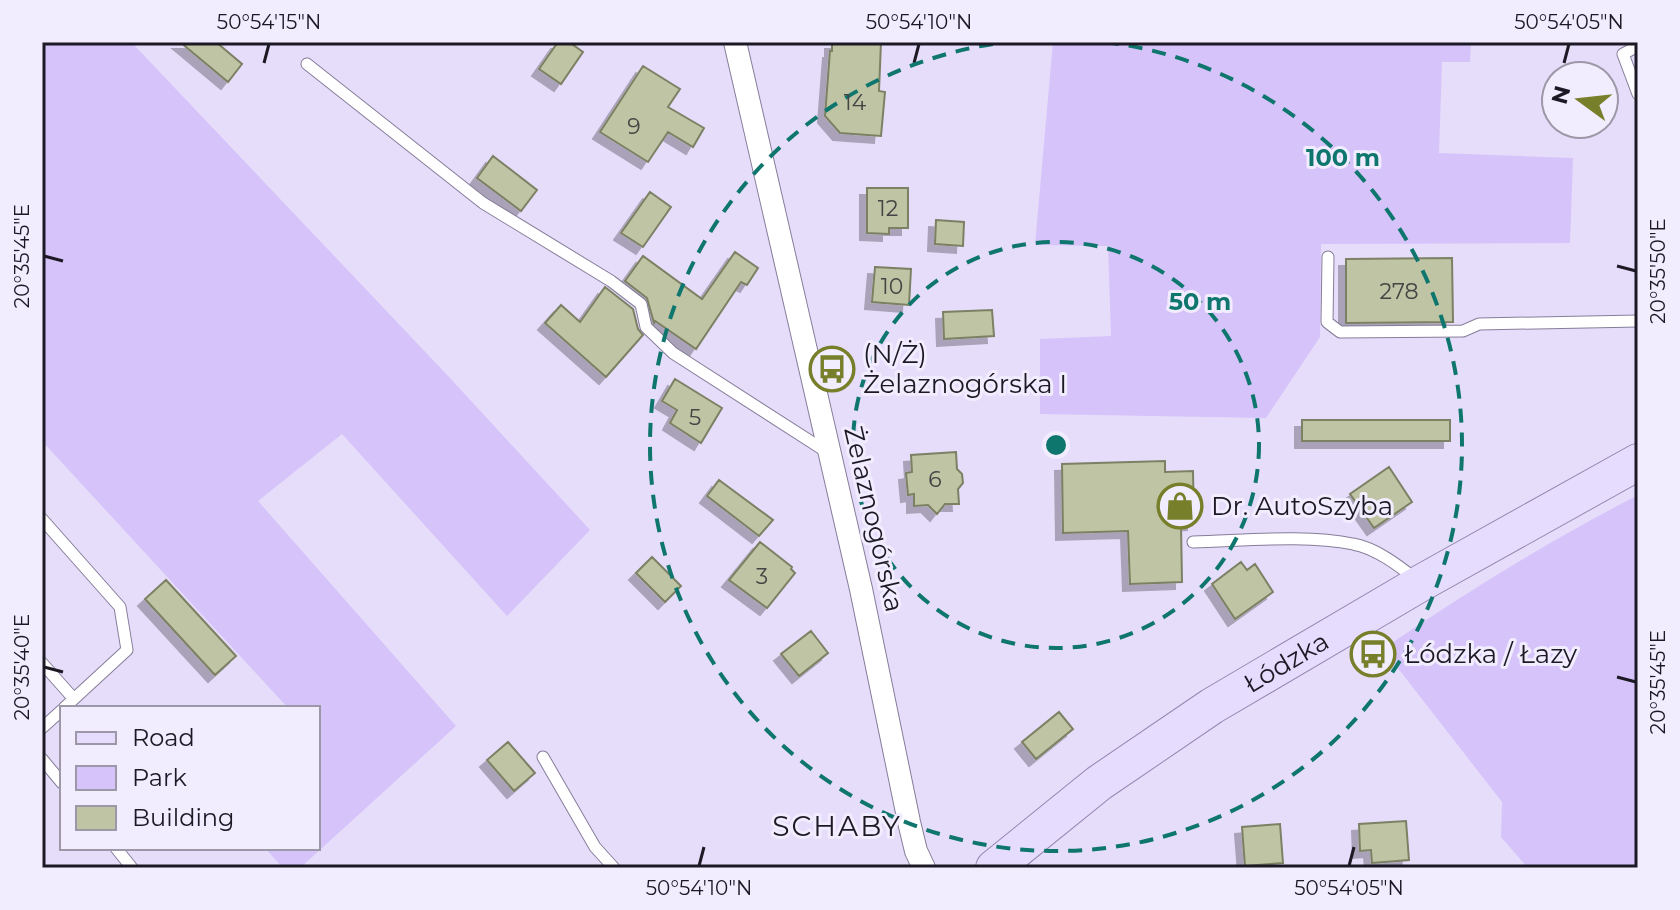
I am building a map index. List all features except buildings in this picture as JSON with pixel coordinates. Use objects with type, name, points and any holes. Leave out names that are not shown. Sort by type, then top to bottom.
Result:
[{"type":"main road","name":"Łódzka","points":[[994,868],[1099,783],[1156,742],[1264,674],[1638,462]]},
{"type":"street","name":"Żelaznogórska","points":[[735,42],[871,634],[909,822],[924,868]]},
{"type":"lane","points":[[1638,46],[1623,54],[1638,94]]},
{"type":"lane","points":[[307,64],[483,203],[611,281],[641,304],[646,327],[673,353],[830,455]]},
{"type":"lane","points":[[1328,257],[1327,322],[1340,332],[1463,331],[1479,324],[1638,321]]},
{"type":"lane","points":[[42,519],[120,607],[127,650],[66,706]]},
{"type":"lane","points":[[1193,542],[1308,540],[1355,544],[1395,563],[1421,583]]},
{"type":"lane","points":[[42,663],[74,699]]},
{"type":"lane","points":[[42,728],[60,712]]},
{"type":"lane","points":[[543,757],[595,847],[614,868]]},
{"type":"lane","points":[[42,759],[60,781]]},
{"type":"lane","points":[[118,850],[132,868]]},
{"type":"green space","points":[[42,42],[137,42],[135,46],[590,530],[507,616],[342,434],[258,501],[456,726],[320,850],[320,706],[286,706],[42,441]]},
{"type":"green space","points":[[1053,42],[1471,42],[1470,62],[1442,62],[1439,153],[1573,158],[1570,243],[1321,244],[1320,337],[1266,418],[1040,414],[1040,339],[1111,336],[1108,246],[1035,245]]},
{"type":"green space","points":[[1638,495],[1638,868],[1528,868],[1501,837],[1502,802],[1383,649],[1508,568]]},
{"type":"green space","points":[[267,850],[320,850],[300,868],[283,868]]},
{"type":"place","name":"(N/Ż) Żelaznogórska I","points":[[832,369]]},
{"type":"place","name":"Dr. AutoSzyba","points":[[1180,506]]},
{"type":"place","name":"Łódzka / Łazy","points":[[1373,654]]},
{"type":"district","name":"SCHABY","points":[[837,826]]}]
